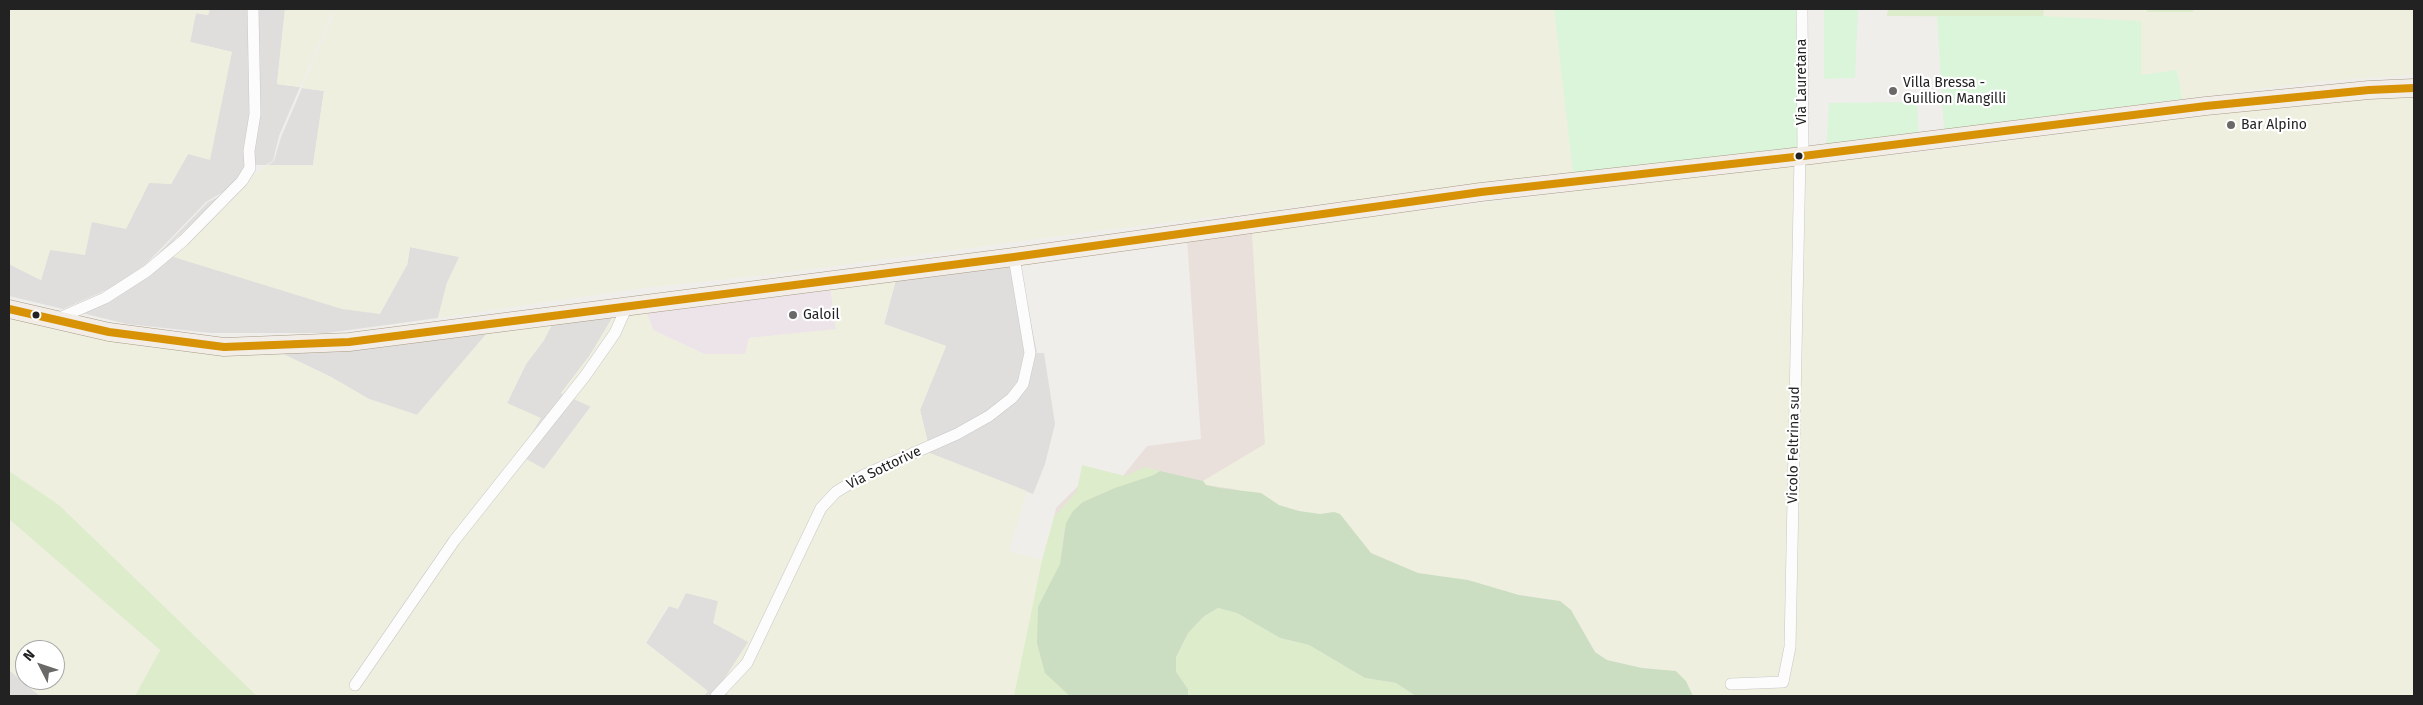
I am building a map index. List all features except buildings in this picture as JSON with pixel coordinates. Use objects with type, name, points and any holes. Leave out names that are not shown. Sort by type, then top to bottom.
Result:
[{"type":"main road","points":[[9,309],[109,332],[224,347],[349,342],[1014,257],[1471,193],[1801,156],[2206,106],[2369,90],[2414,88]]},
{"type":"street","points":[[56,320],[105,298],[147,271],[183,241],[242,181],[250,168],[249,151],[255,114],[253,9]]},
{"type":"street","name":"Via Lauretana","points":[[1801,156],[1802,9]]},
{"type":"street","name":"Vicolo Feltrina sud","points":[[1731,684],[1783,682],[1790,647],[1801,156]]},
{"type":"street","name":"Via Sottorive","points":[[716,696],[747,663],[821,508],[836,492],[864,475],[956,434],[989,416],[1012,398],[1024,384],[1030,353],[1014,257]]},
{"type":"street","points":[[355,685],[454,541],[590,369],[615,333],[627,306]]},
{"type":"shaded area","points":[[210,9],[285,9],[277,84],[300,87],[279,136],[273,161],[266,165],[252,165],[223,192],[206,202],[145,265],[113,287],[63,309],[9,296],[9,264],[41,280],[50,250],[92,222],[140,201],[149,182],[171,184],[188,154],[232,52],[190,42],[196,13],[208,15]]},
{"type":"shaded area","points":[[302,88],[324,91],[313,165],[268,165],[274,161],[281,137]]},
{"type":"shaded area","points":[[225,193],[407,266],[410,247],[460,257],[447,283],[438,318],[327,333],[211,333],[127,324],[65,309],[101,295],[147,265],[208,202]]},
{"type":"shaded area","points":[[1260,231],[1271,449],[1173,696],[1017,696],[1056,508],[1091,473],[1122,477],[1147,446],[1201,439],[1187,239]]},
{"type":"shaded area","points":[[1019,261],[1037,353],[1044,353],[1055,424],[1045,464],[1033,494],[917,448],[928,443],[920,410],[946,346],[884,324],[897,276]]},
{"type":"shaded area","points":[[830,285],[836,330],[749,338],[746,354],[704,354],[653,330],[645,307]]},
{"type":"shaded area","points":[[617,310],[590,355],[561,393],[591,406],[544,469],[518,455],[507,403],[526,364],[544,340],[555,318]]},
{"type":"shaded area","points":[[489,331],[417,415],[369,399],[331,377],[281,353],[329,352]]},
{"type":"shaded area","points":[[686,593],[719,601],[749,642],[719,687],[730,696],[704,696],[707,691],[646,643],[669,606]]},
{"type":"shaded area","points":[[9,670],[15,675],[15,690],[33,690],[40,696],[9,696]]},
{"type":"green space","points":[[9,9],[210,9],[208,15],[196,13],[190,42],[232,52],[210,160],[188,154],[171,184],[149,183],[126,229],[92,222],[85,255],[50,250],[41,280],[9,264]]},
{"type":"green space","points":[[285,9],[334,9],[300,87],[277,84]]},
{"type":"green space","points":[[336,9],[1554,9],[1573,173],[1098,231],[767,275],[643,288],[438,318],[447,283],[459,257],[410,247],[407,265],[380,314],[342,309],[167,255],[175,239],[225,193],[268,165],[313,165],[324,91],[302,88]]},
{"type":"green space","points":[[1554,9],[1797,9],[1798,147],[1573,173]]},
{"type":"green space","points":[[1824,9],[1858,9],[1855,78],[1824,79]]},
{"type":"green space","points":[[1888,9],[2044,9],[2043,17],[1887,16]]},
{"type":"green space","points":[[2044,9],[2147,9],[2148,12],[2193,12],[2193,9],[2414,9],[2414,75],[2325,81],[2182,99],[2177,70],[2141,75],[2043,17]]},
{"type":"green space","points":[[2147,9],[2193,9],[2193,12],[2147,12]]},
{"type":"green space","points":[[1937,16],[2038,16],[2141,21],[2141,75],[2177,70],[2182,99],[1944,130]]},
{"type":"green space","points":[[2414,94],[2414,696],[1693,696],[1690,687],[1676,671],[1642,668],[1607,660],[1595,652],[1571,610],[1553,599],[1519,595],[1468,580],[1418,573],[1371,553],[1340,514],[1334,512],[1320,514],[1299,511],[1234,489],[1206,485],[1203,481],[1265,444],[1252,232],[1618,186],[1954,148],[2203,115]]},
{"type":"green space","points":[[1917,102],[1919,136],[1826,148],[1829,103]]},
{"type":"green space","points":[[897,276],[884,324],[946,346],[920,410],[928,443],[917,448],[1027,491],[1009,551],[1042,560],[1014,696],[730,696],[719,687],[748,642],[713,623],[718,601],[686,593],[678,609],[668,606],[646,643],[708,691],[704,696],[257,696],[59,505],[9,471],[9,315],[123,343],[186,351],[281,353],[331,377],[369,399],[417,415],[489,331],[555,318],[544,340],[526,364],[507,403],[541,418],[519,455],[544,469],[591,407],[561,393],[590,355],[617,310],[645,307],[653,330],[704,354],[745,354],[749,338],[836,329],[830,285]]},
{"type":"green space","points":[[1082,465],[1125,476],[1145,467],[1160,471],[1155,475],[1115,488],[1083,502],[1064,530],[1060,564],[1041,601],[1037,643],[1045,673],[1070,696],[1014,696],[1042,560],[1054,517],[1077,491]]},
{"type":"green space","points":[[9,471],[59,505],[257,696],[135,696],[160,650],[9,519]]},
{"type":"green space","points":[[1160,471],[1203,481],[1206,485],[1261,493],[1279,505],[1299,511],[1320,514],[1334,512],[1340,514],[1371,553],[1418,573],[1468,580],[1519,595],[1560,601],[1571,610],[1595,652],[1607,660],[1642,668],[1676,671],[1686,681],[1693,696],[1414,695],[1396,683],[1365,678],[1309,645],[1280,638],[1237,613],[1218,608],[1203,617],[1188,633],[1176,657],[1176,672],[1188,689],[1188,696],[1070,696],[1045,673],[1037,643],[1038,607],[1060,564],[1066,523],[1073,511],[1083,502]]},
{"type":"green space","points":[[9,519],[160,650],[135,696],[40,696],[33,690],[65,690],[65,640],[15,640],[15,675],[9,670]]},
{"type":"green space","points":[[1218,608],[1237,613],[1280,638],[1309,645],[1365,678],[1396,683],[1414,695],[1422,696],[1188,696],[1188,689],[1176,672],[1176,657],[1188,633],[1203,617]]},
{"type":"transit line","points":[[9,309],[109,332],[224,347],[349,342],[1014,257],[1481,192],[1803,156],[2206,106],[2369,90],[2414,88]]},
{"type":"place","name":"Villa Bressa - Guillion Mangilli","points":[[1893,91]]},
{"type":"place","name":"Bar Alpino","points":[[2231,125]]},
{"type":"place","name":"Galoil","points":[[793,315]]}]
